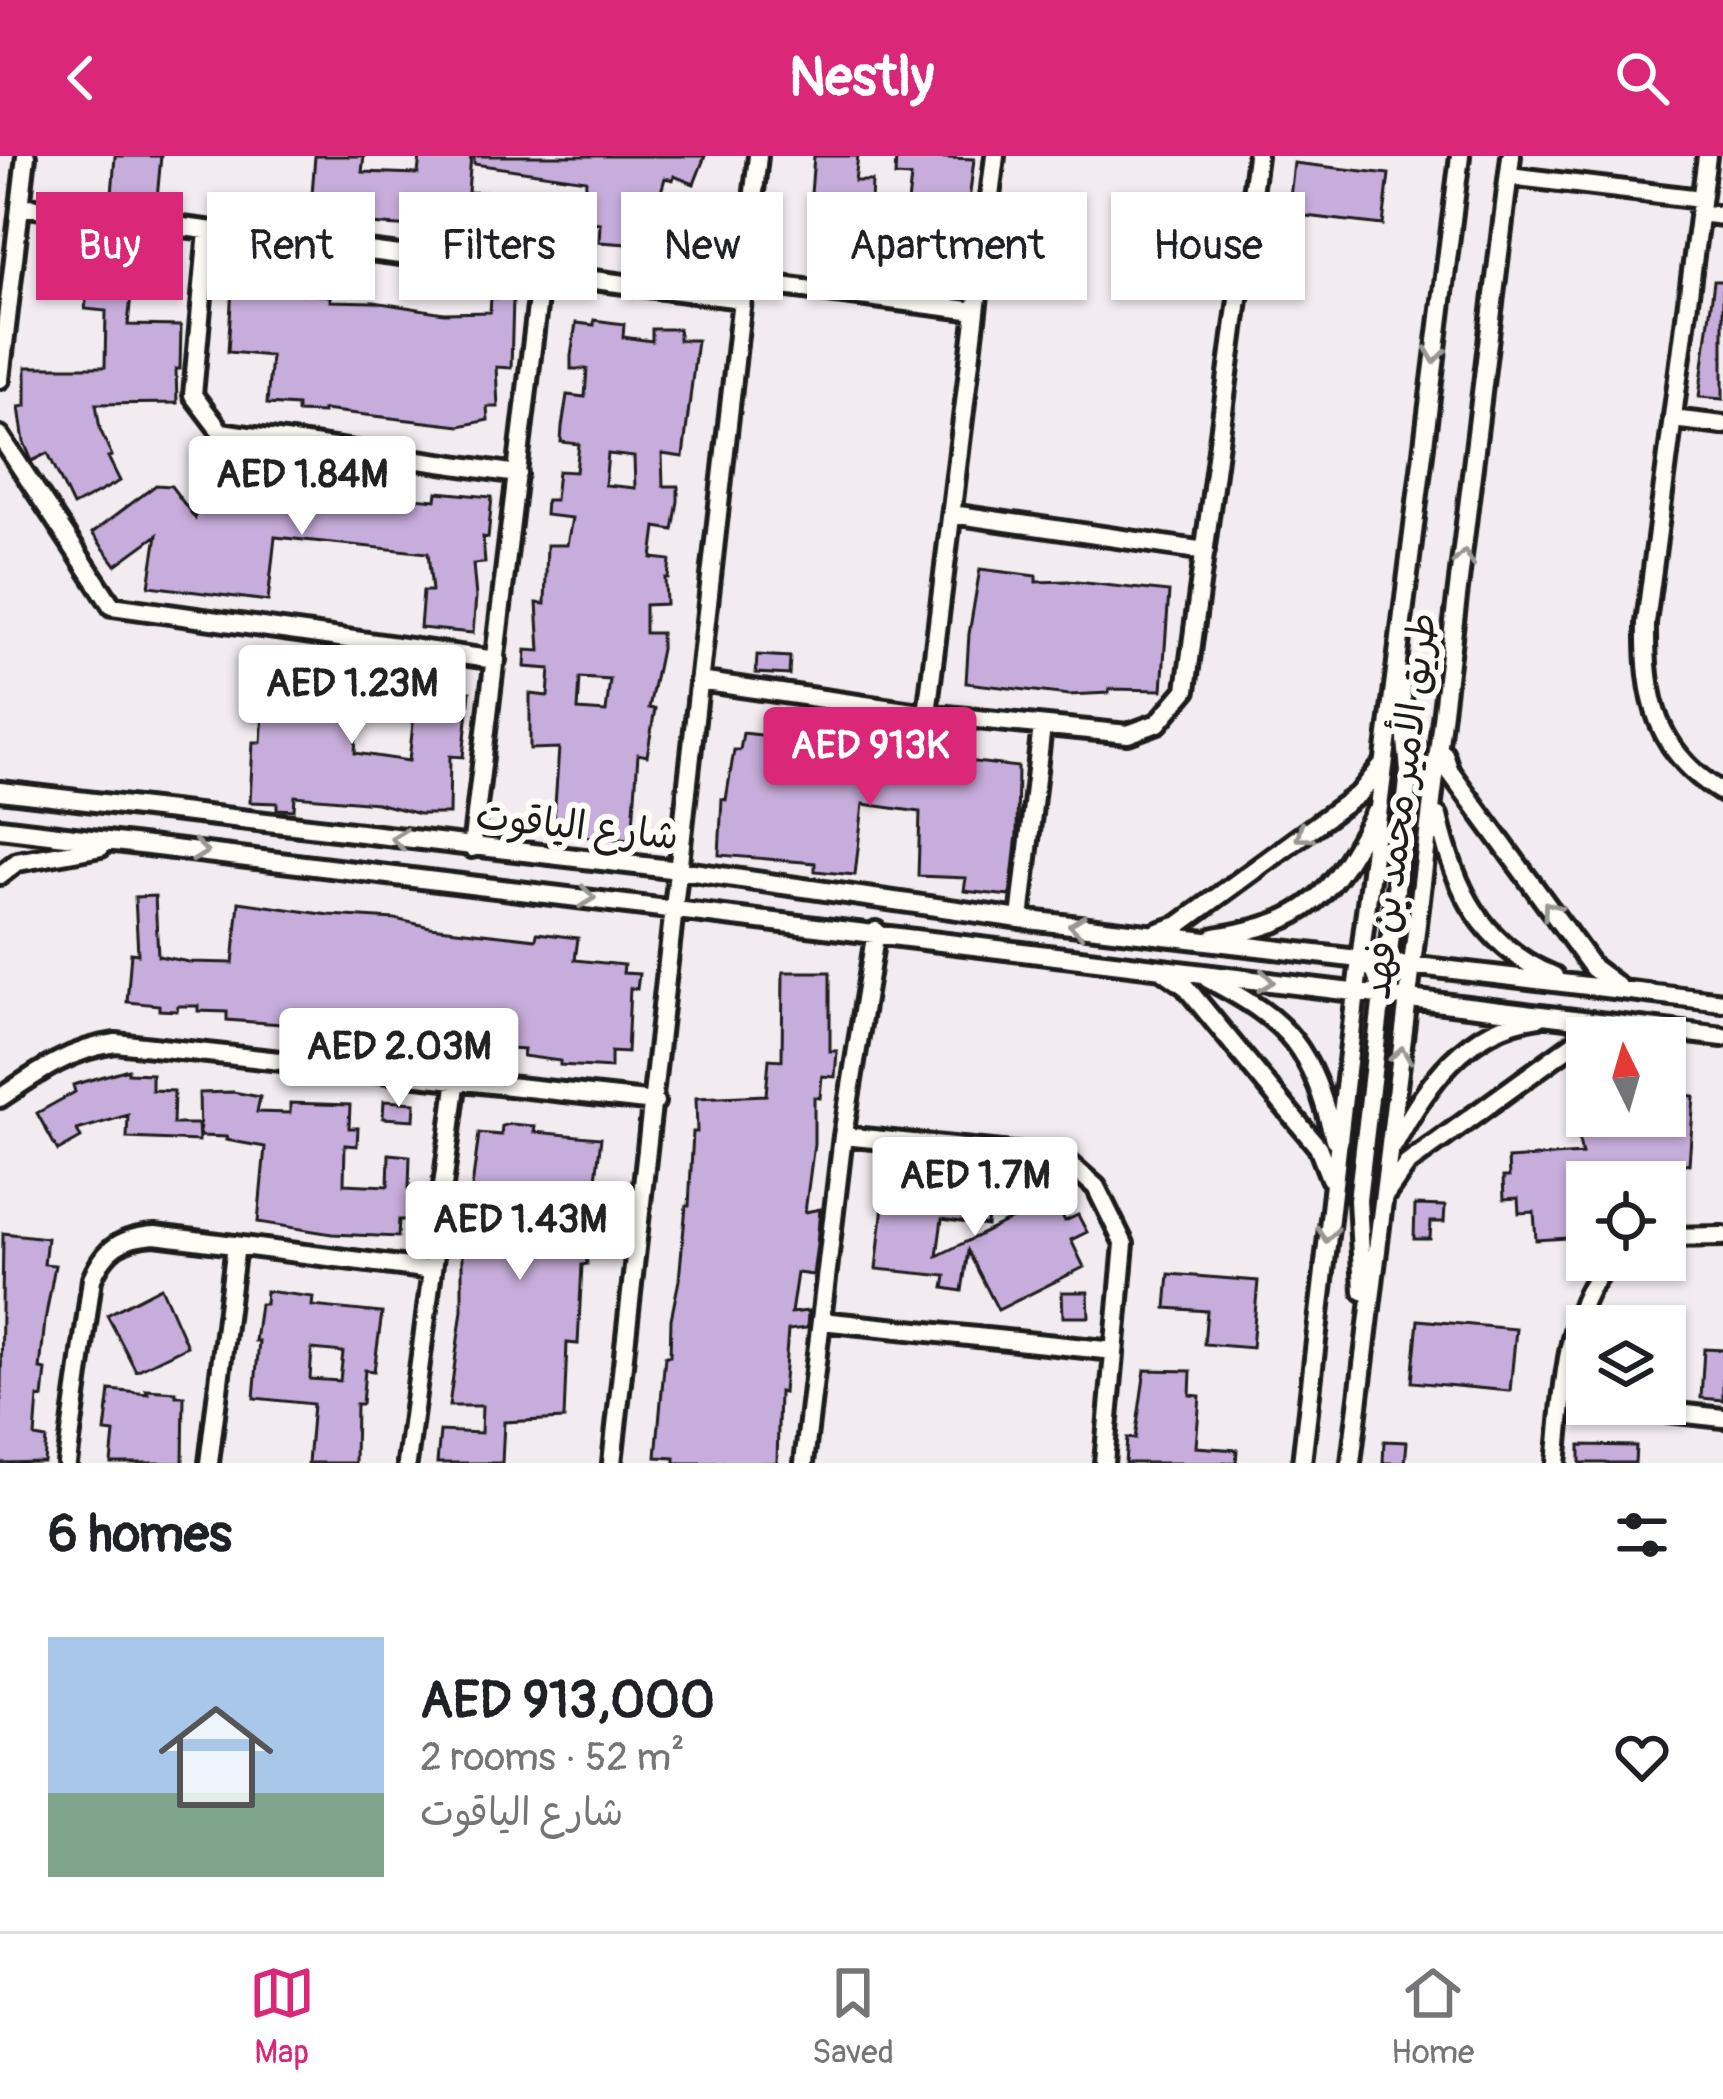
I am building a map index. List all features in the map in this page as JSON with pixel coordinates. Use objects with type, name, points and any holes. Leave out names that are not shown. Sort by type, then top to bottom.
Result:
[{"type":"street","points":[[0,379],[26,156]]},
{"type":"street","points":[[754,192],[758,156]]},
{"type":"street","points":[[927,714],[995,156]]},
{"type":"street","points":[[699,681],[927,714],[1127,734],[1158,723],[1186,689],[1257,157],[1245,156]]},
{"type":"street","name":"طريق الأمير محمد بن فهد","points":[[1302,1463],[1460,156]]},
{"type":"street","name":"طريق الأمير محمد بن فهد","points":[[1351,1463],[1511,156]]},
{"type":"street","points":[[1707,156],[1646,623],[1646,668],[1660,728],[1699,778],[1723,793]]},
{"type":"street","points":[[1509,176],[1700,206],[1723,216]]},
{"type":"street","points":[[20,206],[207,231]]},
{"type":"street","points":[[207,242],[193,395],[221,432],[518,474]]},
{"type":"street","points":[[783,294],[976,311]]},
{"type":"street","points":[[472,848],[538,300]]},
{"type":"street","points":[[612,1463],[741,300]]},
{"type":"street","points":[[1672,418],[1723,425]]},
{"type":"street","points":[[0,436],[112,606],[496,660]]},
{"type":"street","points":[[952,514],[1205,551]]},
{"type":"street","points":[[1365,1339],[1358,1200],[1409,771],[1398,655]]},
{"type":"street","points":[[1020,919],[1042,726]]},
{"type":"street","points":[[1442,737],[1450,772],[1593,968],[1629,992]]},
{"type":"street","points":[[1142,934],[1179,926],[1360,793],[1378,773],[1385,755]]},
{"type":"street","points":[[0,776],[28,794]]},
{"type":"street","name":"شارع الياقوت","points":[[0,790],[679,870],[1020,919],[1360,960]]},
{"type":"street","points":[[1194,940],[1278,924],[1314,902],[1343,871],[1379,802]]},
{"type":"street","points":[[1434,802],[1448,859],[1488,930],[1522,963],[1577,986]]},
{"type":"street","name":"شارع الياقوت","points":[[0,828],[1356,992],[1384,980]]},
{"type":"street","points":[[0,875],[17,862],[130,843]]},
{"type":"street","points":[[804,1463],[843,1136],[876,932]]},
{"type":"street","points":[[1360,960],[1409,998],[1577,1017]]},
{"type":"street","points":[[1384,980],[1413,966],[1723,1002]]},
{"type":"street","points":[[1152,967],[1185,986],[1318,1147],[1332,1194]]},
{"type":"street","points":[[1197,973],[1259,1007],[1292,1036],[1315,1073],[1337,1150]]},
{"type":"street","points":[[1388,1156],[1428,1085],[1462,1050],[1501,1027],[1557,1014]]},
{"type":"street","points":[[1686,1032],[1723,1037]]},
{"type":"street","points":[[0,1098],[56,1060],[116,1043],[655,1102]]},
{"type":"street","points":[[1382,1200],[1407,1164],[1566,1049]]},
{"type":"street","points":[[407,1463],[457,1078]]},
{"type":"street","points":[[843,1136],[1064,1158],[1096,1187],[1124,1244],[1104,1463]]},
{"type":"street","points":[[67,1463],[92,1279],[99,1261],[131,1236],[155,1235],[432,1270]]},
{"type":"street","points":[[1686,1237],[1723,1236]]},
{"type":"street","points":[[209,1463],[236,1245]]},
{"type":"street","points":[[1556,1463],[1584,1297],[1594,1281]]},
{"type":"street","points":[[821,1321],[1114,1352]]},
{"type":"street","points":[[1686,1414],[1723,1418]]},
{"type":"building","points":[[115,156],[161,156],[158,192],[112,192]]},
{"type":"building","points":[[315,156],[364,156],[362,172],[418,174],[420,156],[471,156],[468,192],[399,192],[399,226],[375,224],[375,192],[312,192]]},
{"type":"building","points":[[474,156],[705,156],[694,184],[674,176],[673,180],[665,178],[661,192],[621,192],[621,244],[599,242],[597,192],[585,192],[586,180],[474,164]]},
{"type":"building","points":[[814,156],[858,156],[855,181],[872,181],[871,192],[811,192]]},
{"type":"building","points":[[896,156],[974,159],[970,192],[909,192],[911,177],[895,176]]},
{"type":"building","points":[[1294,163],[1389,174],[1383,225],[1305,216],[1305,192],[1291,192]]},
{"type":"building","points":[[1714,281],[1723,281],[1723,399],[1699,397]]},
{"type":"building","points":[[86,300],[130,300],[128,325],[181,326],[180,369],[176,369],[177,403],[96,404],[112,456],[108,457],[120,481],[73,506],[48,453],[32,461],[19,407],[26,406],[26,367],[105,367],[106,311],[85,309]]},
{"type":"building","points":[[231,300],[374,302],[444,313],[490,312],[491,300],[513,300],[511,368],[496,367],[498,407],[487,407],[488,420],[460,426],[323,410],[297,412],[297,406],[267,404],[271,356],[228,352]]},
{"type":"building","points":[[594,320],[624,324],[623,337],[652,341],[652,329],[679,329],[679,340],[697,340],[683,457],[662,454],[663,486],[678,486],[678,501],[673,530],[656,527],[652,558],[670,560],[666,604],[645,605],[645,633],[661,633],[661,649],[649,708],[655,709],[647,756],[638,754],[632,840],[553,834],[559,748],[530,749],[530,694],[548,696],[550,669],[525,667],[526,650],[540,651],[537,603],[545,604],[547,545],[567,545],[572,518],[545,515],[546,500],[555,500],[558,471],[576,472],[579,444],[561,442],[562,427],[567,395],[585,397],[587,369],[571,369],[576,323],[594,325]],"holes":[[[608,454],[634,457],[635,488],[605,485]],[[580,678],[610,680],[606,712],[578,710]]]},
{"type":"building","points":[[209,470],[276,485],[384,497],[384,489],[403,490],[402,497],[436,500],[437,492],[492,497],[488,538],[483,537],[485,563],[473,564],[473,633],[420,628],[423,591],[432,591],[428,553],[275,537],[268,601],[149,586],[157,535],[116,565],[92,533],[156,485],[171,486],[195,518],[198,490],[207,491]]},
{"type":"building","points":[[980,569],[1036,576],[1036,582],[1169,592],[1162,690],[1109,689],[1109,693],[1069,695],[966,683]]},
{"type":"building","points":[[757,655],[790,657],[789,675],[756,673]]},
{"type":"building","points":[[266,670],[360,680],[355,753],[409,761],[417,686],[470,692],[463,757],[450,756],[449,814],[295,796],[294,810],[277,809],[277,803],[250,802],[253,742],[261,742]]},
{"type":"building","points":[[743,733],[845,744],[844,755],[881,757],[882,751],[1018,767],[1010,896],[964,891],[966,878],[918,876],[920,812],[863,804],[855,875],[815,871],[815,863],[719,855],[722,799],[726,800],[734,750],[740,750]]},
{"type":"building","points":[[155,896],[158,956],[189,962],[233,963],[239,902],[536,939],[537,933],[578,938],[575,960],[624,965],[623,973],[639,974],[637,989],[630,988],[627,1053],[611,1052],[611,1068],[560,1065],[560,1061],[523,1056],[524,1049],[428,1043],[428,1035],[227,1020],[227,1012],[198,1011],[198,1006],[159,1010],[159,1005],[127,1002],[131,953],[138,954],[135,897]]},
{"type":"building","points":[[783,972],[830,972],[830,1051],[837,1051],[835,1077],[822,1076],[820,1098],[814,1097],[814,1144],[805,1212],[820,1209],[817,1244],[813,1275],[797,1273],[791,1313],[808,1311],[807,1328],[788,1330],[783,1393],[779,1392],[777,1463],[675,1463],[675,1458],[656,1457],[665,1356],[670,1356],[671,1319],[689,1206],[696,1098],[766,1095],[769,1059],[782,1060]]},
{"type":"building","points":[[128,1069],[128,1073],[152,1074],[152,1090],[174,1091],[173,1124],[198,1124],[199,1141],[127,1138],[128,1115],[77,1130],[81,1138],[58,1151],[37,1113],[75,1092],[73,1085]]},
{"type":"building","points":[[199,1093],[260,1097],[257,1112],[290,1113],[290,1103],[350,1105],[349,1128],[358,1128],[357,1146],[345,1145],[344,1184],[388,1186],[389,1154],[410,1156],[408,1220],[399,1220],[398,1237],[332,1234],[258,1222],[265,1147],[200,1136]]},
{"type":"building","points":[[1686,1095],[1694,1096],[1689,1164],[1566,1161],[1566,1238],[1536,1240],[1534,1212],[1519,1213],[1518,1198],[1504,1199],[1508,1159],[1582,1154],[1578,1137],[1686,1137]]},
{"type":"building","points":[[384,1101],[415,1103],[414,1120],[383,1118]]},
{"type":"building","points":[[502,1126],[535,1126],[534,1132],[601,1138],[589,1236],[585,1236],[587,1264],[582,1265],[578,1344],[567,1343],[564,1419],[504,1422],[502,1463],[437,1463],[440,1431],[481,1433],[482,1406],[449,1406],[462,1310],[462,1233],[466,1234],[479,1133],[501,1135]]},
{"type":"building","points":[[957,1177],[991,1183],[987,1226],[942,1219],[937,1256],[1045,1203],[1049,1212],[1058,1208],[1065,1221],[1078,1215],[1087,1232],[1071,1240],[1084,1267],[998,1310],[968,1251],[962,1291],[944,1288],[946,1276],[876,1269],[886,1178],[955,1185]]},
{"type":"building","points":[[1415,1205],[1445,1206],[1444,1222],[1431,1222],[1430,1239],[1414,1239]]},
{"type":"building","points":[[3,1233],[47,1238],[44,1264],[55,1265],[35,1437],[46,1439],[44,1462],[0,1463]]},
{"type":"building","points":[[1169,1274],[1258,1281],[1252,1348],[1204,1344],[1207,1311],[1166,1308]]},
{"type":"building","points":[[161,1287],[187,1346],[136,1371],[107,1315]]},
{"type":"building","points":[[266,1291],[313,1297],[312,1306],[382,1313],[374,1371],[365,1370],[362,1404],[356,1404],[355,1463],[308,1463],[313,1404],[254,1398],[259,1341],[255,1341],[260,1304],[265,1304]],"holes":[[[312,1349],[343,1352],[340,1381],[310,1379]]]},
{"type":"building","points":[[1062,1292],[1088,1292],[1089,1317],[1063,1317]]},
{"type":"building","points":[[1418,1320],[1516,1329],[1510,1391],[1412,1382]]},
{"type":"building","points":[[1704,1349],[1723,1350],[1723,1400],[1701,1398]]},
{"type":"building","points":[[1145,1370],[1191,1371],[1190,1395],[1200,1396],[1196,1447],[1237,1450],[1236,1463],[1125,1463],[1127,1438],[1135,1439]]},
{"type":"building","points":[[110,1390],[184,1396],[183,1463],[111,1463],[114,1433],[105,1432]]},
{"type":"building","points":[[1384,1441],[1407,1442],[1405,1463],[1383,1463]]},
{"type":"building","points":[[1580,1445],[1636,1446],[1635,1463],[1580,1463]]}]
